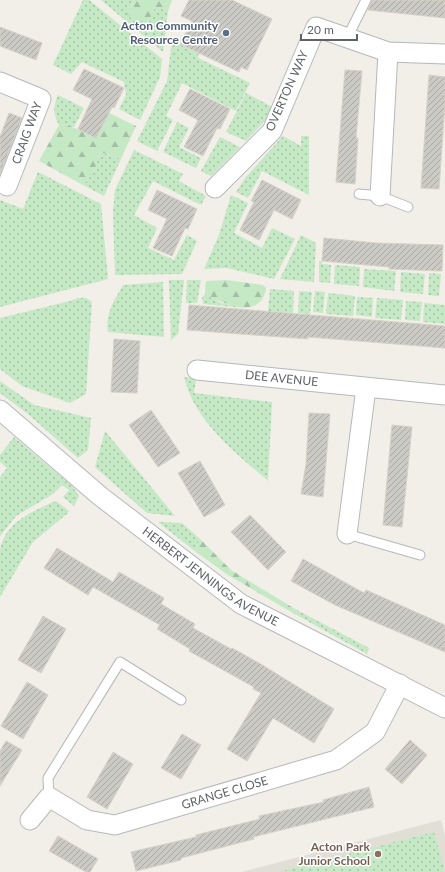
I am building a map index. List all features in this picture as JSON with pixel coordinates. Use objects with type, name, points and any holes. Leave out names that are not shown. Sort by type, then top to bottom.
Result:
[{"type":"street","name":"OVERTON WAY","points":[[215,188],[272,131],[316,27],[388,52],[445,54]]},
{"type":"street","points":[[380,196],[388,52]]},
{"type":"street","name":"CRAIG WAY","points":[[0,82],[42,99],[7,186]]},
{"type":"street","name":"DEE AVENUE","points":[[197,370],[366,388],[445,394]]},
{"type":"street","points":[[347,534],[366,388]]},
{"type":"street","name":"HERBERT JENNINGS AVENUE","points":[[0,410],[100,496],[241,604],[445,708]]},
{"type":"street","name":"GRANGE CLOSE","points":[[49,797],[87,820],[115,825],[336,760],[375,732],[400,684]]},
{"type":"street","points":[[30,820],[49,797]]},
{"type":"lane","points":[[347,38],[366,0]]},
{"type":"lane","points":[[359,194],[380,196],[408,207]]},
{"type":"lane","points":[[347,534],[420,555]]},
{"type":"lane","points":[[49,797],[48,778],[120,662],[181,700]]},
{"type":"shaded area","name":"Acton Park Junior School","points":[[441,820],[445,836],[445,872],[242,872]]},
{"type":"green space","points":[[83,0],[89,0],[162,59],[160,77],[140,120],[119,109],[126,95],[124,82],[82,62],[71,74],[53,65]]},
{"type":"green space","points":[[101,0],[135,0],[128,8],[133,21],[147,19],[155,7],[168,11],[163,52]]},
{"type":"green space","points":[[135,0],[172,0],[168,11],[155,7],[148,20],[133,21],[127,14],[128,8]]},
{"type":"green space","points":[[172,40],[199,54],[198,58],[250,83],[236,111],[182,83],[166,116],[173,120],[157,151],[137,141],[167,81]]},
{"type":"green space","points":[[246,93],[276,109],[246,141],[226,132]]},
{"type":"green space","points":[[58,95],[84,108],[74,127],[66,124],[59,125],[54,110]]},
{"type":"green space","points":[[109,113],[136,126],[121,159],[100,152],[94,172],[83,185],[39,161],[59,125],[66,124],[96,138]]},
{"type":"green space","points":[[177,122],[189,128],[179,147],[201,158],[196,168],[163,152]]},
{"type":"green space","points":[[283,136],[301,146],[301,136],[309,136],[309,195],[262,171],[248,198],[236,192],[246,177]]},
{"type":"green space","points":[[220,137],[240,147],[211,176],[201,171]]},
{"type":"green space","points":[[134,150],[183,174],[179,181],[206,196],[201,205],[153,181],[134,215],[157,228],[148,248],[174,260],[187,235],[197,241],[182,274],[115,275],[113,212],[115,190]]},
{"type":"green space","points":[[100,152],[121,159],[104,196],[83,185],[94,172]]},
{"type":"green space","points":[[38,172],[101,204],[108,279],[0,307],[0,200],[23,209]]},
{"type":"green space","points":[[231,195],[248,203],[234,233],[262,248],[272,228],[295,239],[274,279],[227,268],[204,269],[219,235]]},
{"type":"green space","points":[[301,235],[316,243],[314,282],[280,279]]},
{"type":"green space","points":[[319,261],[322,261],[322,264],[331,265],[330,283],[319,282]]},
{"type":"green space","points":[[335,265],[360,267],[359,286],[334,284]]},
{"type":"green space","points":[[364,269],[396,271],[394,291],[363,287]]},
{"type":"green space","points":[[401,272],[425,274],[423,294],[400,292]]},
{"type":"green space","points":[[429,273],[441,274],[439,296],[428,295]]},
{"type":"green space","points":[[169,280],[184,280],[178,334],[171,340]]},
{"type":"green space","points":[[187,280],[201,280],[197,303],[186,303]]},
{"type":"green space","points":[[226,280],[263,285],[266,288],[263,298],[257,304],[249,307],[240,307],[221,302],[205,294],[206,281]]},
{"type":"green space","points":[[163,282],[164,337],[108,332],[107,325],[109,313],[123,285]]},
{"type":"green space","points":[[270,289],[294,291],[293,313],[268,311]]},
{"type":"green space","points":[[299,291],[312,292],[310,314],[298,313]]},
{"type":"green space","points":[[315,291],[325,292],[323,313],[313,312]]},
{"type":"green space","points":[[328,293],[355,296],[353,316],[326,314]]},
{"type":"green space","points":[[205,294],[221,303],[246,308],[203,304],[202,298]]},
{"type":"green space","points":[[357,297],[373,298],[372,317],[356,315]]},
{"type":"green space","points":[[78,298],[86,298],[92,302],[86,394],[70,403],[22,386],[0,369],[0,318]]},
{"type":"green space","points":[[377,298],[403,300],[401,320],[375,318]]},
{"type":"green space","points":[[406,301],[422,302],[420,321],[405,320]]},
{"type":"green space","points":[[424,303],[445,305],[445,324],[423,322]]},
{"type":"green space","points":[[184,377],[196,379],[194,393],[272,402],[268,481],[242,459],[207,422],[189,393]]},
{"type":"green space","points":[[0,381],[34,405],[91,418],[88,450],[78,458],[28,414],[0,393]]},
{"type":"green space","points":[[105,431],[175,516],[147,513],[95,467]]},
{"type":"green space","points":[[14,437],[73,487],[79,496],[74,506],[63,497],[69,490],[62,485],[53,494],[16,516],[0,536],[0,477],[7,468],[0,462],[0,455]]},
{"type":"green space","points":[[56,501],[69,511],[68,513],[33,542],[0,597],[0,550],[3,540],[14,525],[21,519]]},
{"type":"green space","points":[[158,522],[182,523],[199,538],[196,552]]},
{"type":"green space","points":[[199,538],[231,570],[295,609],[293,613],[228,575],[196,552]]},
{"type":"green space","points":[[295,609],[369,648],[367,654],[293,613]]},
{"type":"green space","name":"Acton Park Junior School","points":[[434,832],[445,872],[278,872]]},
{"type":"building","name":"Acton Community Resource Centre","points":[[189,0],[232,0],[272,19],[247,70],[241,67],[239,72],[180,44],[192,21],[181,16]]},
{"type":"building","points":[[372,0],[445,0],[445,18],[368,10]]},
{"type":"building","points":[[0,27],[42,43],[36,60],[0,46]]},
{"type":"building","points":[[84,69],[124,88],[96,138],[78,129],[92,99],[73,90]]},
{"type":"building","points":[[345,70],[362,71],[356,138],[358,138],[355,184],[336,182]]},
{"type":"building","points":[[429,75],[445,77],[445,103],[439,189],[421,188]]},
{"type":"building","points":[[190,89],[230,109],[220,129],[217,128],[203,156],[184,147],[198,120],[179,110]]},
{"type":"building","points":[[9,113],[22,118],[0,174],[0,137]]},
{"type":"building","points":[[262,180],[301,200],[292,219],[274,210],[259,240],[240,230],[254,202],[251,201]]},
{"type":"building","points":[[157,190],[197,209],[188,229],[185,228],[172,256],[153,248],[167,219],[148,210]]},
{"type":"building","points":[[324,238],[376,243],[443,245],[442,271],[389,269],[389,267],[322,261]]},
{"type":"building","points":[[189,305],[445,326],[445,348],[308,337],[308,339],[187,330]]},
{"type":"building","points":[[114,339],[140,341],[137,393],[111,392]]},
{"type":"building","points":[[151,410],[180,453],[158,467],[129,425]]},
{"type":"building","points":[[309,413],[330,414],[323,497],[301,494],[306,464]]},
{"type":"building","points":[[392,425],[412,427],[402,527],[383,525]]},
{"type":"building","points":[[200,461],[225,505],[204,517],[178,473]]},
{"type":"building","points":[[250,515],[286,552],[268,570],[231,532]]},
{"type":"building","points":[[57,548],[113,582],[119,572],[164,598],[161,604],[195,624],[193,628],[259,663],[334,709],[314,743],[273,718],[247,761],[227,749],[261,693],[253,689],[254,687],[189,651],[190,649],[157,629],[160,625],[93,587],[88,595],[44,568]]},
{"type":"building","points":[[303,559],[364,593],[366,590],[445,625],[445,652],[335,605],[291,581]]},
{"type":"building","points":[[43,616],[66,629],[41,673],[18,660]]},
{"type":"building","points":[[27,682],[48,695],[23,739],[1,726]]},
{"type":"building","points":[[182,734],[201,745],[181,779],[161,768]]},
{"type":"building","points":[[410,740],[427,755],[402,784],[385,769]]},
{"type":"building","points":[[6,741],[22,750],[0,786],[0,751]]},
{"type":"building","points":[[113,752],[133,764],[107,809],[87,797]]},
{"type":"building","points":[[369,787],[374,807],[253,837],[254,839],[136,871],[131,852],[196,837],[196,835],[260,819],[259,816],[324,802],[323,800]]},
{"type":"building","points":[[58,836],[98,859],[90,872],[86,872],[49,851]]},
{"type":"place","name":"Acton Community Resource Centre","points":[[226,33]]},
{"type":"place","name":"Acton Park Junior School","points":[[378,854]]}]
